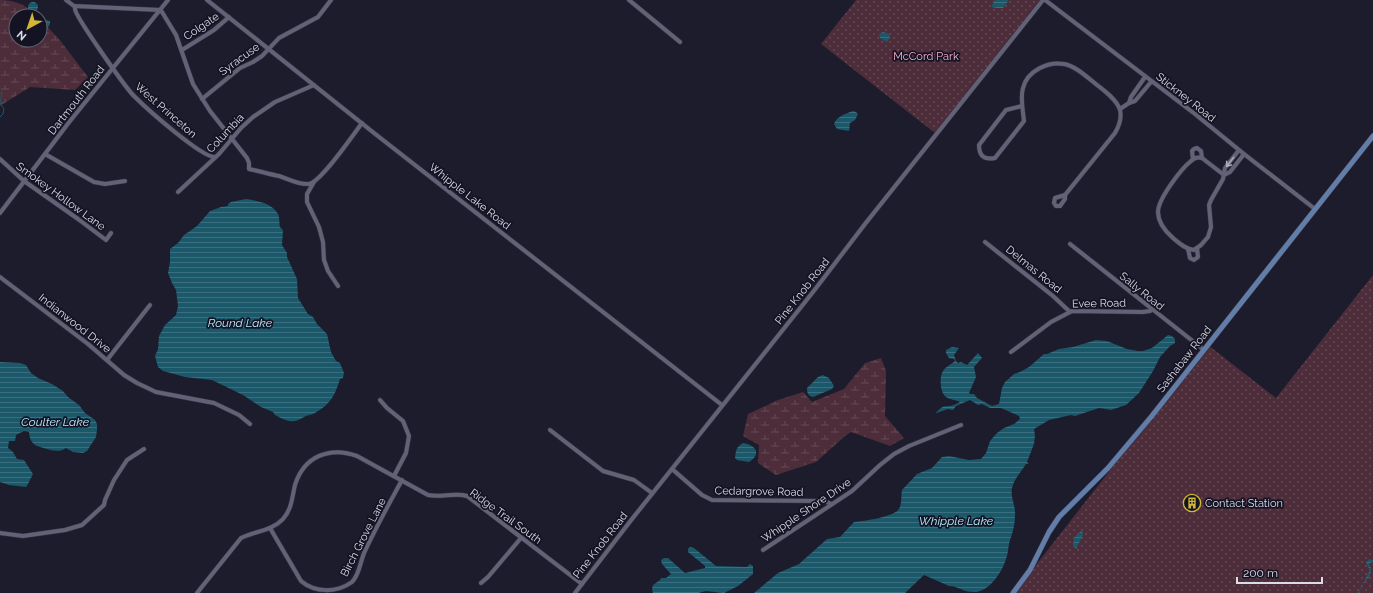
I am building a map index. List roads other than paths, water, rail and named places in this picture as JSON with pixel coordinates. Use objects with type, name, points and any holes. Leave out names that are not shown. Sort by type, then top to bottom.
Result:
[{"type":"main road","name":"Sashabaw Road","points":[[1013,593],[1030,570],[1049,532],[1059,517],[1115,460],[1163,402],[1373,136]]},
{"type":"street","points":[[66,0],[75,6],[160,10],[172,26],[182,50],[190,78],[202,99],[247,158],[249,169],[300,183],[310,184],[314,182]]},
{"type":"street","name":"Dartmouth Road","points":[[0,212],[168,0]]},
{"type":"street","name":"Whipple Lake Road","points":[[207,0],[722,405]]},
{"type":"street","name":"Syracuse","points":[[202,99],[240,68],[257,60],[279,38],[318,17],[331,0]]},
{"type":"street","points":[[629,0],[680,42]]},
{"type":"street","name":"Stickney Road","points":[[1044,0],[1195,114],[1315,209]]},
{"type":"street","name":"Pine Knob Road","points":[[575,593],[652,493],[1044,0]]},
{"type":"street","name":"West Princeton","points":[[75,6],[84,26],[131,93],[195,147],[211,157],[215,157]]},
{"type":"street","name":"Colgate","points":[[182,50],[214,30],[229,17]]},
{"type":"street","points":[[1022,106],[1006,110],[979,144],[979,150],[982,156],[988,159],[995,158],[1024,121],[1022,106],[1023,88],[1028,78],[1044,65],[1065,64],[1075,69],[1104,91],[1120,109],[1119,126],[1116,133],[1065,196]]},
{"type":"street","points":[[1129,103],[1131,97],[1145,77]]},
{"type":"street","points":[[1120,109],[1129,103],[1136,101],[1151,82]]},
{"type":"street","name":"Columbia","points":[[178,192],[215,157],[246,122],[275,102],[314,85]]},
{"type":"street","points":[[1138,88],[1143,92]]},
{"type":"street","points":[[338,286],[328,271],[324,260],[323,242],[319,227],[307,202],[307,194],[314,182],[324,172],[362,123]]},
{"type":"street","points":[[1193,160],[1192,151],[1197,148],[1201,151],[1202,158]]},
{"type":"street","points":[[1224,175],[1202,158],[1198,157],[1193,160],[1168,189],[1159,204],[1159,219],[1164,230],[1188,249],[1194,250],[1197,248],[1204,242],[1209,233],[1211,227],[1210,200],[1224,175],[1225,168],[1239,150]]},
{"type":"street","points":[[45,154],[94,182],[105,184],[125,181]]},
{"type":"street","points":[[1224,175],[1230,172],[1244,154]]},
{"type":"street","name":"Smokey Hollow Lane","points":[[0,159],[24,181],[106,240],[111,234]]},
{"type":"street","name":"Delmas Road","points":[[985,242],[1033,280],[1069,312]]},
{"type":"street","name":"Sally Road","points":[[1070,244],[1204,350]]},
{"type":"street","points":[[1188,249],[1190,258],[1194,260],[1198,257],[1197,248]]},
{"type":"street","name":"Indianwood Drive","points":[[0,277],[124,374],[139,384],[156,392],[214,403],[239,415],[250,424]]},
{"type":"street","points":[[107,360],[150,305]]},
{"type":"street","name":"Evee Road","points":[[1011,352],[1051,322],[1069,312],[1143,312],[1150,311],[1152,309]]},
{"type":"street","points":[[380,400],[403,421],[409,436],[406,453],[394,476]]},
{"type":"street","name":"Whipple Shore Drive","points":[[763,550],[852,490],[894,454],[909,446],[961,425]]},
{"type":"street","points":[[550,430],[603,471],[634,480],[652,493]]},
{"type":"street","points":[[0,533],[23,536],[65,530],[82,525],[104,505],[114,480],[127,460],[144,449]]},
{"type":"street","name":"Ridge Trail South","points":[[270,528],[282,520],[290,508],[295,486],[302,471],[312,460],[324,454],[335,452],[348,453],[432,496],[456,494],[466,496],[582,584]]},
{"type":"street","name":"Cedargrove Road","points":[[672,469],[702,495],[712,500],[821,501],[831,504]]},
{"type":"street","name":"Birch Grove Lane","points":[[270,528],[301,581],[305,585],[313,591],[324,593],[339,590],[348,585],[355,578],[365,551],[402,480]]},
{"type":"street","points":[[197,593],[238,542],[245,536],[270,528]]},
{"type":"street","points":[[481,583],[488,577],[521,538]]},
{"type":"water","points":[[995,0],[1009,0],[1003,8],[997,8],[992,7]]},
{"type":"water","points":[[31,2],[35,2],[38,5],[38,8],[28,8],[29,3]]},
{"type":"water","points":[[883,32],[889,34],[890,37],[887,42],[880,38],[879,34]]},
{"type":"water","points":[[853,111],[858,114],[855,120],[850,123],[849,131],[837,129],[834,124],[835,121]]},
{"type":"water","name":"Round Lake","points":[[246,199],[268,205],[278,214],[280,227],[283,230],[282,245],[287,253],[287,257],[297,279],[298,298],[308,314],[313,317],[317,324],[327,334],[331,352],[336,361],[340,363],[344,373],[343,378],[340,379],[329,403],[314,414],[305,416],[295,421],[280,418],[273,412],[261,407],[243,395],[212,380],[185,377],[163,371],[158,367],[155,356],[158,349],[159,336],[165,325],[176,315],[178,306],[176,290],[168,273],[170,249],[178,243],[184,235],[197,226],[210,211],[228,206],[231,202]]},
{"type":"water","name":"Whipple Lake","points":[[1168,335],[1175,339],[1175,343],[1170,346],[1160,357],[1139,393],[1126,405],[1111,410],[1099,408],[1075,416],[1071,415],[1049,420],[1034,429],[1034,444],[1027,462],[1029,464],[1026,464],[1012,488],[1015,519],[1007,557],[999,574],[987,587],[977,592],[972,592],[949,586],[924,575],[905,593],[754,593],[778,573],[799,564],[827,539],[840,537],[854,522],[878,518],[896,512],[901,505],[902,490],[917,474],[932,468],[942,457],[949,456],[969,460],[981,459],[986,453],[990,441],[997,433],[1020,419],[1019,416],[1001,408],[990,408],[982,404],[978,405],[970,400],[956,406],[953,410],[948,409],[936,413],[943,407],[951,406],[960,402],[946,397],[941,389],[941,377],[943,371],[955,361],[954,359],[949,358],[946,350],[952,347],[959,348],[954,355],[956,361],[967,365],[978,353],[982,358],[974,367],[976,377],[969,393],[974,394],[977,398],[992,406],[999,404],[1002,388],[1005,382],[1014,374],[1029,367],[1044,354],[1096,340],[1107,341],[1127,349],[1143,351],[1152,348]]},
{"type":"water","name":"Coulter Lake","points":[[0,362],[20,363],[26,365],[31,373],[38,378],[63,391],[68,397],[79,405],[85,413],[95,420],[97,424],[96,437],[87,451],[83,453],[73,452],[66,448],[57,451],[40,447],[32,442],[29,432],[24,431],[16,435],[15,441],[9,441],[8,448],[13,452],[17,459],[24,460],[33,474],[26,487],[9,485],[0,482]]},
{"type":"water","points":[[823,375],[829,378],[834,386],[832,389],[813,397],[810,396],[807,388],[818,377]]},
{"type":"water","points":[[743,443],[748,444],[756,450],[755,456],[749,462],[737,460],[735,458],[737,449]]},
{"type":"water","points":[[1082,530],[1083,535],[1076,549],[1073,545],[1074,538]]},
{"type":"water","points":[[690,547],[694,548],[716,566],[747,567],[750,564],[753,566],[753,574],[738,586],[724,593],[706,591],[698,593],[653,593],[653,585],[661,578],[666,578],[671,574],[662,564],[661,560],[664,558],[668,558],[685,573],[705,568],[705,566],[688,552]]},
{"type":"water","points":[[1369,559],[1373,560],[1373,562],[1369,563],[1371,569],[1370,576],[1358,593],[1369,572],[1369,568],[1366,563]]},
{"type":"waterway","points":[[0,92],[2,93],[0,103],[4,109],[3,114],[0,117]]},
{"type":"place","name":"Contact Station","points":[[1192,503]]},
{"type":"park label","name":"McCord Park","points":[[926,56]]}]
